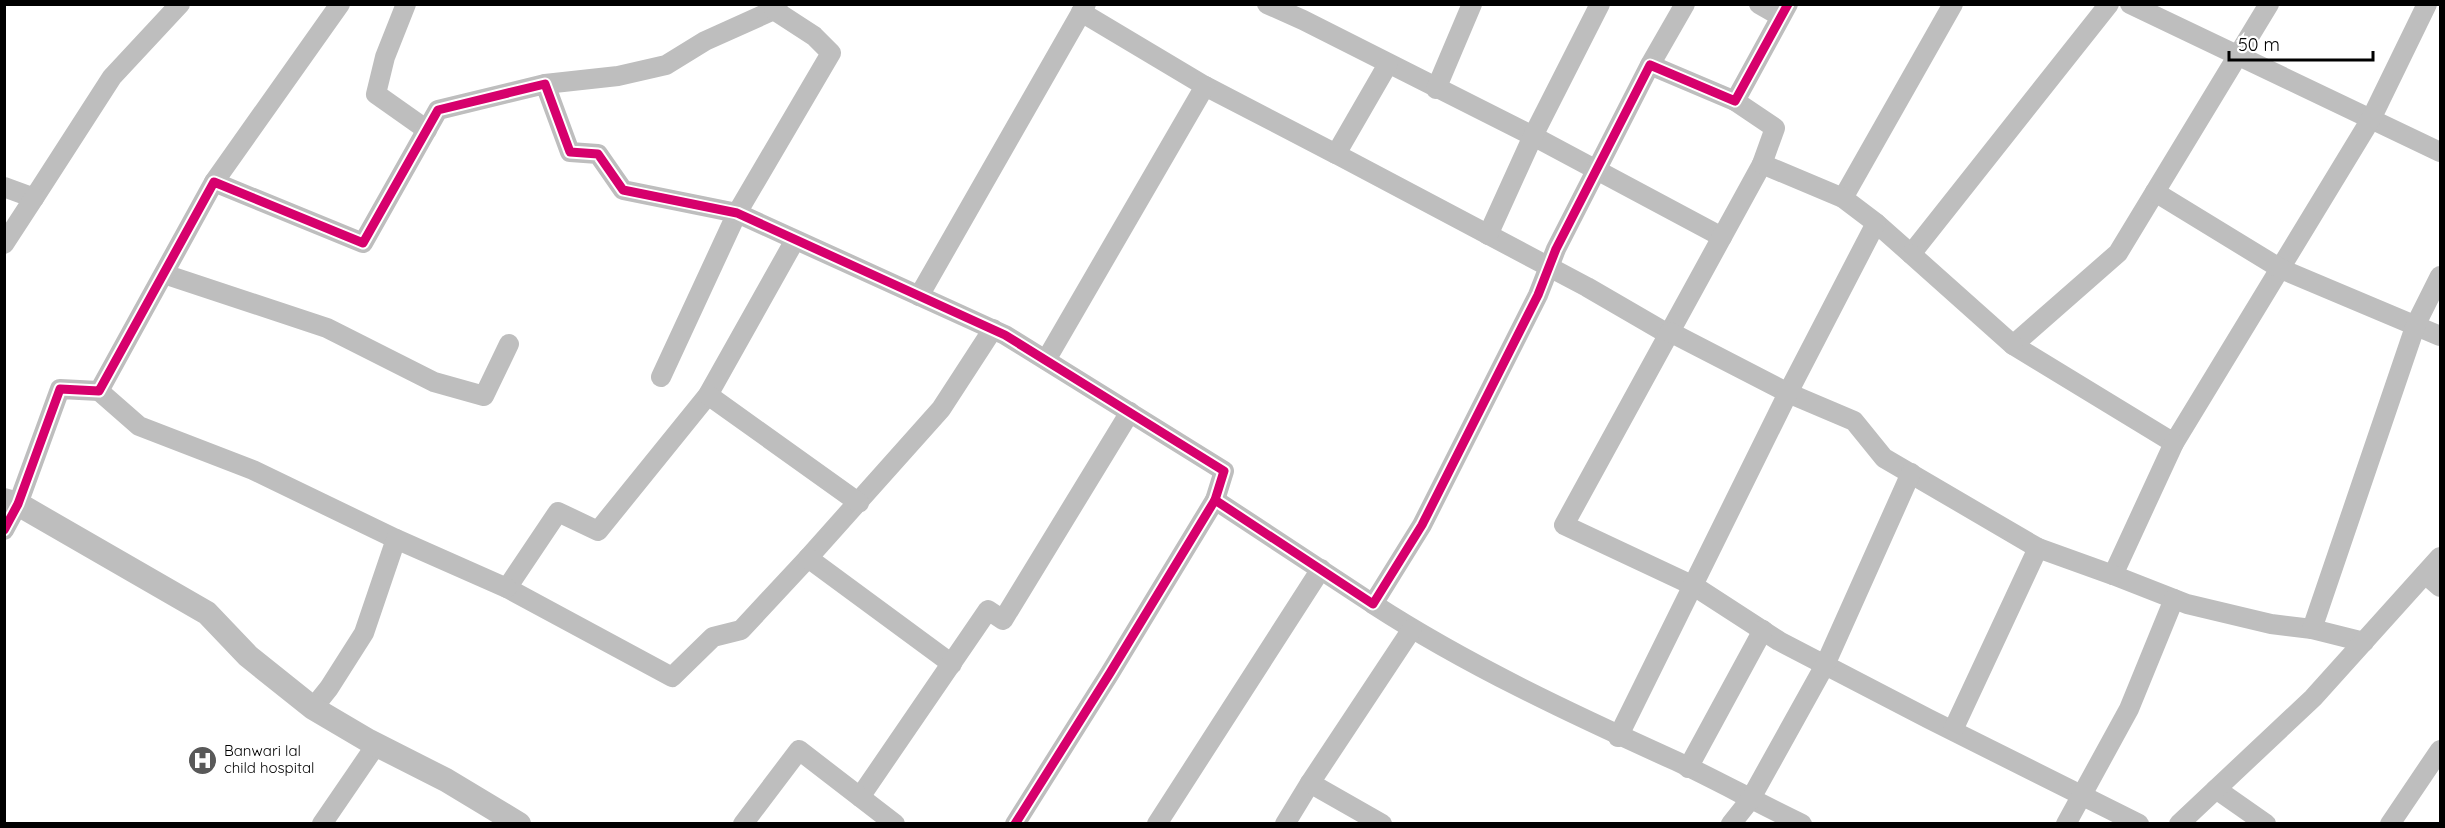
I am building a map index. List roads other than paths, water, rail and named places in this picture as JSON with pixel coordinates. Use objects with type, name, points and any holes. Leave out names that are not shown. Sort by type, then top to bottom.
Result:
[{"type":"street","points":[[4,244],[112,77],[180,4]]},
{"type":"street","points":[[99,391],[214,182],[340,4]]},
{"type":"street","points":[[406,4],[385,57],[376,94],[427,130]]},
{"type":"street","points":[[1267,4],[1306,12],[1388,64],[1533,136],[1722,237]]},
{"type":"street","points":[[1436,89],[1472,4]]},
{"type":"street","points":[[1488,235],[1533,136],[1600,4]]},
{"type":"street","points":[[1373,604],[1422,525],[1538,295],[1549,267],[1596,171],[1650,65],[1685,4]]},
{"type":"street","points":[[1735,101],[1784,10],[1759,4]]},
{"type":"street","points":[[1842,198],[1953,4]]},
{"type":"street","points":[[1911,254],[2109,4]]},
{"type":"street","points":[[2130,4],[2440,152]]},
{"type":"street","points":[[2013,345],[2118,253],[2269,4]]},
{"type":"street","points":[[2113,575],[2174,443],[2372,119],[2427,4]]},
{"type":"street","points":[[214,182],[363,243],[438,110],[544,84],[618,76],[666,65],[705,41],[776,7],[814,36],[831,53],[737,213],[661,377]]},
{"type":"street","points":[[919,296],[1083,8],[1205,86],[1549,267],[1669,333],[1788,393],[1854,421],[1884,458],[2038,548],[2187,604],[2271,624],[2312,629],[2364,642]]},
{"type":"street","points":[[1336,154],[1388,64]]},
{"type":"street","points":[[1650,65],[1735,101],[1775,128],[1762,164],[1564,525],[1694,586],[1762,630],[1825,665],[2139,824]]},
{"type":"street","points":[[544,84],[570,152],[598,154],[623,190],[737,213],[993,329],[1224,471],[1215,500],[1015,824]]},
{"type":"street","points":[[1046,360],[1205,86]]},
{"type":"street","points":[[1762,164],[1842,198],[1876,223],[2013,345],[2174,443]]},
{"type":"street","points":[[4,187],[34,198]]},
{"type":"street","points":[[2155,192],[2281,269],[2440,336]]},
{"type":"street","points":[[1618,737],[1788,393],[1876,223]]},
{"type":"street","points":[[507,588],[558,512],[598,531],[708,395],[795,240]]},
{"type":"street","points":[[164,274],[327,328],[434,382],[484,396],[509,344]]},
{"type":"street","points":[[2312,629],[2416,324],[2440,276]]},
{"type":"street","points":[[4,530],[11,502],[60,389],[99,391],[139,426],[253,470],[396,539],[507,588],[672,677],[713,637],[741,630],[859,503],[941,409],[993,329]]},
{"type":"street","points":[[708,395],[859,503]]},
{"type":"street","points":[[860,797],[988,610],[1003,620],[1130,412]]},
{"type":"street","points":[[1731,824],[1750,800],[1825,665],[1911,473]]},
{"type":"street","points":[[1215,500],[1412,629],[1618,737],[1688,768],[1802,824]]},
{"type":"street","points":[[11,502],[207,613],[248,656],[313,708],[376,745],[446,780],[519,824]]},
{"type":"street","points":[[313,708],[329,688],[364,633],[396,539]]},
{"type":"street","points":[[1953,730],[2038,548]]},
{"type":"street","points":[[2179,824],[2313,698],[2440,557]]},
{"type":"street","points":[[808,558],[952,664]]},
{"type":"street","points":[[1157,824],[1321,570]]},
{"type":"street","points":[[2425,574],[2440,587]]},
{"type":"street","points":[[2066,824],[2129,709],[2174,599]]},
{"type":"street","points":[[1284,824],[1412,629]]},
{"type":"street","points":[[1688,768],[1762,630]]},
{"type":"street","points":[[322,824],[376,745]]},
{"type":"street","points":[[743,824],[799,750],[895,824]]},
{"type":"street","points":[[2390,824],[2440,750]]},
{"type":"street","points":[[1310,783],[1382,824]]},
{"type":"street","points":[[2216,789],[2266,824]]},
{"type":"place","name":"Banwari lal child hospital","points":[[203,760]]}]
